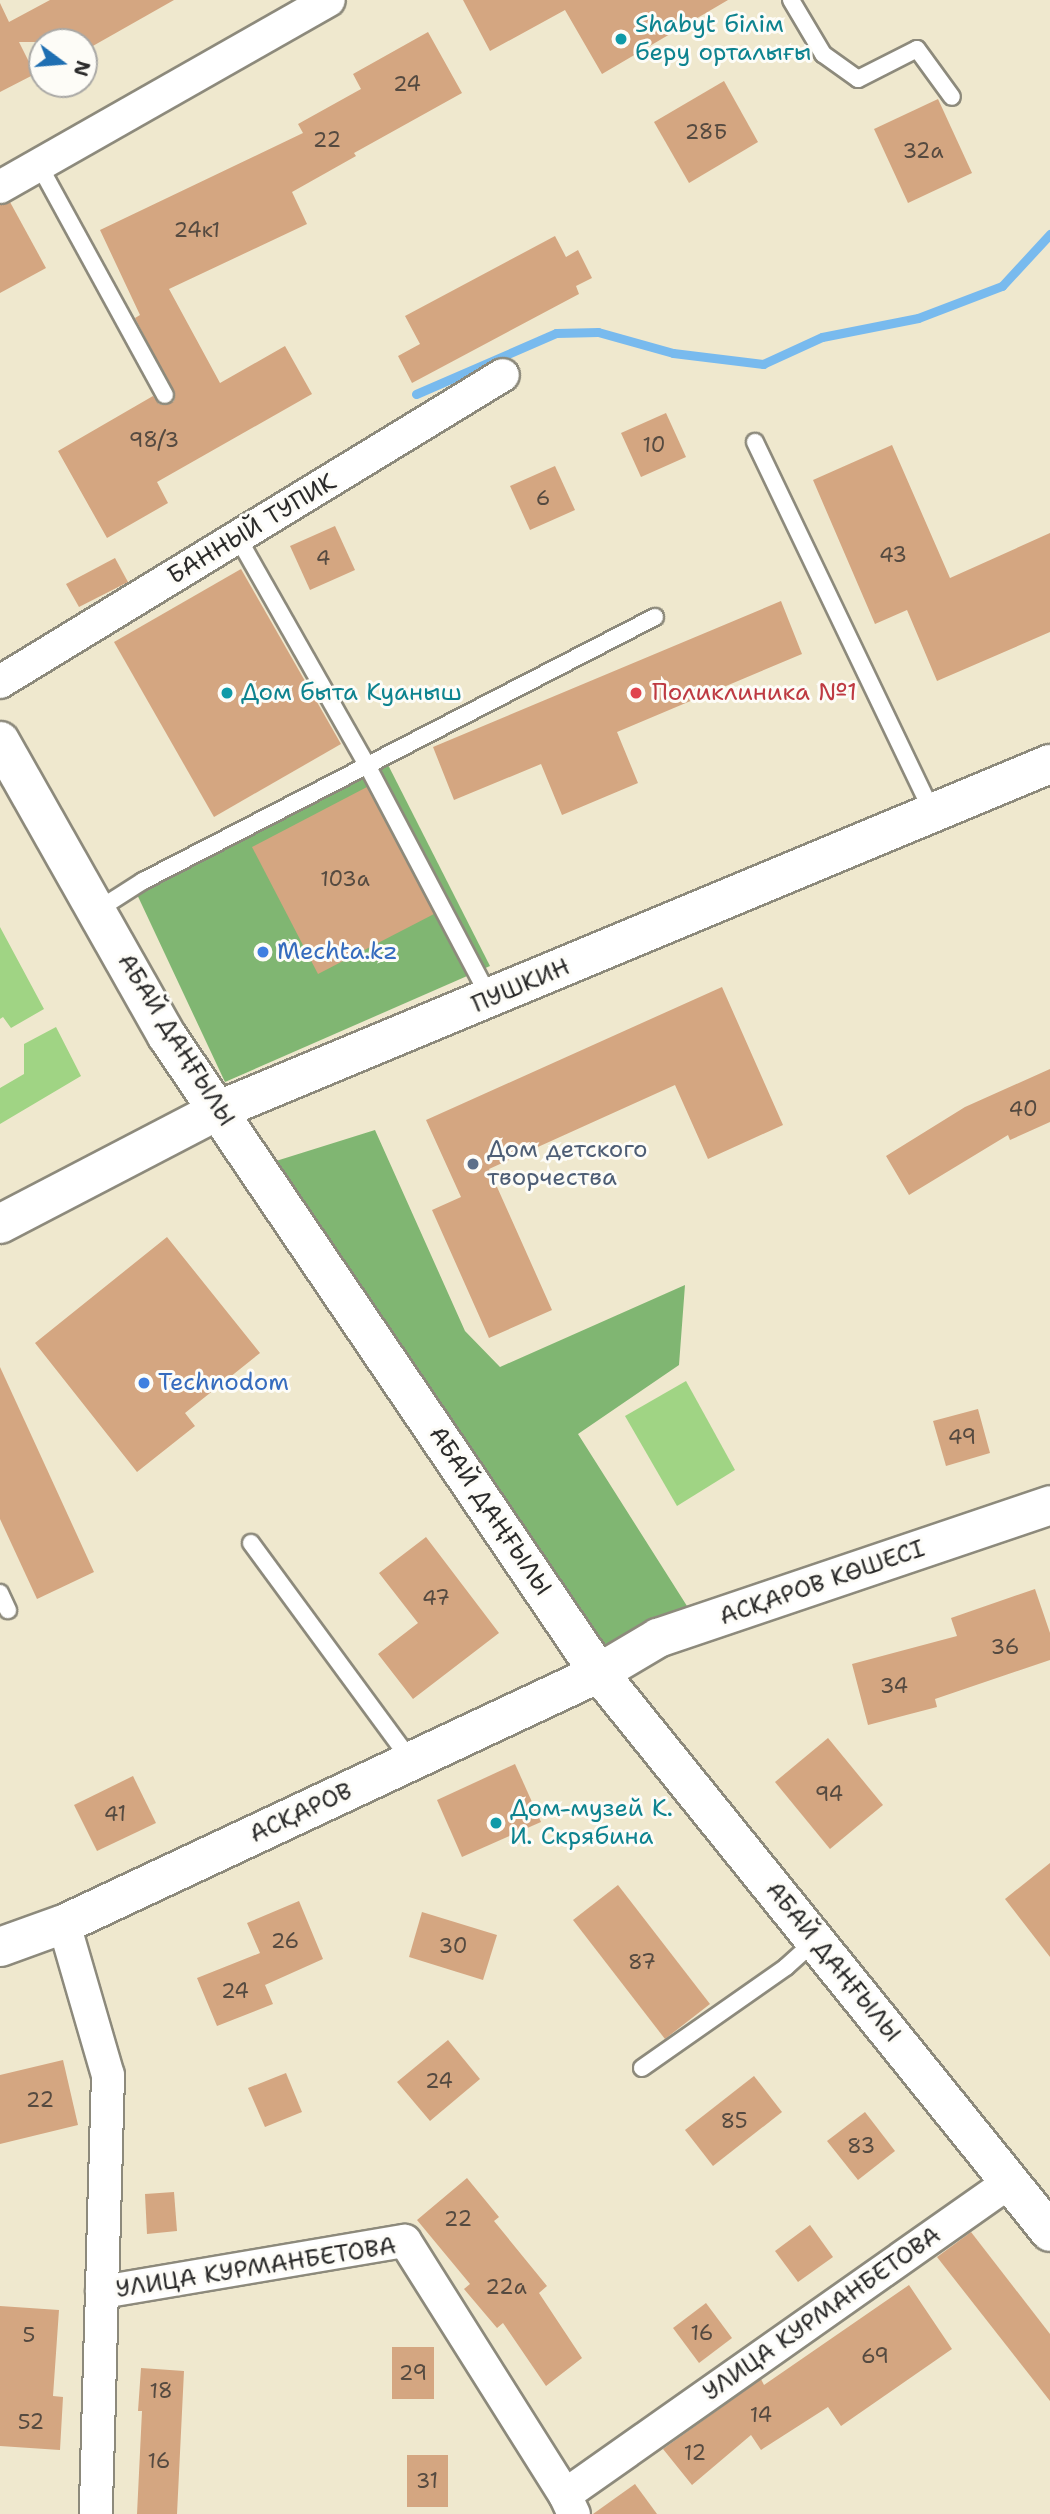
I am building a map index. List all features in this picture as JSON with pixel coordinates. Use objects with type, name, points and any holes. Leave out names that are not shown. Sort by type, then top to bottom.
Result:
[{"type":"main road","name":"АБАЙ ДАҢҒЫЛЫ","points":[[0,741],[167,1036],[599,1673],[1050,2232]]},
{"type":"main road","name":"ПУШКИН","points":[[0,1224],[219,1110],[1050,764]]},
{"type":"main road","name":"АСҚАРОВ КӨШЕСІ","points":[[599,1673],[658,1638],[1050,1505]]},
{"type":"main road","name":"АСҚАРОВ","points":[[0,1947],[64,1924],[599,1673]]},
{"type":"street","points":[[0,187],[329,0]]},
{"type":"street","name":"БАННЫЙ ТУПИК","points":[[0,682],[503,375]]},
{"type":"street","points":[[64,1924],[108,2075],[96,2514]]},
{"type":"street","name":"УЛИЦА КУРМАНБЕТОВА","points":[[102,2292],[405,2241],[569,2505],[1011,2181]]},
{"type":"lane","points":[[791,0],[823,54],[858,79],[917,49],[952,97]]},
{"type":"lane","points":[[39,165],[165,395]]},
{"type":"lane","points":[[755,442],[933,813]]},
{"type":"lane","points":[[238,538],[367,765],[490,998]]},
{"type":"lane","points":[[96,911],[143,881],[655,617]]},
{"type":"lane","points":[[251,1543],[411,1761]]},
{"type":"lane","points":[[0,1593],[8,1611]]},
{"type":"lane","points":[[642,2068],[786,1967],[816,1940]]},
{"type":"green space","points":[[381,751],[490,966],[225,1082],[134,888]]},
{"type":"green space","points":[[0,927],[44,1009],[11,1028],[3,1017],[0,1019]]},
{"type":"green space","points":[[56,1027],[81,1076],[0,1124],[0,1088],[24,1074],[24,1044]]},
{"type":"green space","points":[[375,1130],[465,1331],[500,1367],[685,1285],[679,1365],[578,1434],[687,1606],[577,1676],[460,1438],[276,1161]]},
{"type":"green space","points":[[686,1381],[735,1470],[677,1506],[625,1416]]},
{"type":"building","points":[[50,0],[174,0],[98,43],[98,28],[28,28],[28,42],[19,42],[28,60],[28,78],[0,92],[0,3],[9,22]]},
{"type":"building","name":"Shabyt білім беру орталығы","points":[[463,0],[728,0],[602,74],[565,10],[490,51]]},
{"type":"building","points":[[428,32],[462,93],[354,153],[356,156],[292,192],[307,224],[169,289],[220,383],[285,346],[312,394],[157,482],[168,503],[107,538],[58,451],[153,396],[159,404],[165,405],[174,401],[175,395],[135,318],[140,315],[100,230],[303,133],[298,124],[361,89],[353,74]]},
{"type":"building","points":[[724,81],[758,142],[689,183],[654,122]]},
{"type":"building","points":[[938,99],[972,173],[908,203],[874,129]]},
{"type":"building","points":[[10,202],[46,268],[0,293],[0,205]]},
{"type":"building","points":[[555,236],[566,257],[578,250],[592,278],[576,286],[579,294],[412,383],[398,356],[420,344],[405,316]]},
{"type":"building","points":[[666,413],[686,457],[641,477],[621,433]]},
{"type":"building","points":[[892,445],[950,578],[1050,533],[1050,632],[937,681],[907,610],[875,624],[813,480]]},
{"type":"building","points":[[555,466],[575,510],[530,530],[510,486]]},
{"type":"building","points":[[335,526],[355,570],[310,590],[290,546]]},
{"type":"building","points":[[115,558],[128,582],[79,607],[66,584]]},
{"type":"building","name":"Дом быта Куаныш","points":[[241,569],[341,744],[214,817],[114,642]]},
{"type":"building","name":"Поликлиника №1","points":[[781,601],[802,654],[617,732],[638,783],[562,815],[541,764],[454,800],[433,747]]},
{"type":"building","points":[[367,787],[434,914],[318,974],[252,847]]},
{"type":"building","name":"Дом детского творчества","points":[[722,987],[783,1125],[708,1159],[675,1085],[489,1169],[552,1310],[489,1338],[432,1210],[461,1197],[426,1120]]},
{"type":"building","points":[[1050,1069],[1050,1122],[1010,1140],[1008,1135],[909,1195],[886,1156],[965,1107]]},
{"type":"building","name":"Technodom","points":[[167,1237],[260,1353],[185,1413],[195,1426],[137,1472],[35,1343]]},
{"type":"building","points":[[0,1367],[94,1572],[37,1599],[0,1519]]},
{"type":"building","points":[[978,1409],[990,1453],[946,1466],[933,1421]]},
{"type":"building","points":[[426,1537],[499,1633],[413,1699],[378,1654],[418,1623],[379,1573]]},
{"type":"building","points":[[1035,1589],[1050,1633],[1050,1660],[935,1699],[937,1707],[868,1725],[852,1664],[957,1636],[951,1618]]},
{"type":"building","points":[[828,1738],[883,1805],[830,1849],[775,1782]]},
{"type":"building","points":[[515,1764],[541,1822],[462,1857],[437,1800]]},
{"type":"building","points":[[133,1776],[156,1823],[97,1851],[74,1805]]},
{"type":"building","points":[[1050,1863],[1050,1957],[1005,1899]]},
{"type":"building","points":[[618,1885],[710,2004],[665,2039],[573,1920]]},
{"type":"building","points":[[299,1901],[323,1959],[265,1985],[273,2004],[217,2026],[197,1978],[260,1953],[247,1923]]},
{"type":"building","points":[[422,1912],[497,1935],[483,1980],[409,1957]]},
{"type":"building","points":[[448,2040],[480,2079],[430,2121],[397,2082]]},
{"type":"building","points":[[63,2060],[78,2125],[0,2144],[0,2075]]},
{"type":"building","points":[[286,2073],[302,2112],[265,2127],[248,2088]]},
{"type":"building","points":[[754,2076],[782,2112],[713,2166],[685,2130]]},
{"type":"building","points":[[865,2112],[895,2151],[858,2180],[827,2141]]},
{"type":"building","points":[[467,2178],[499,2217],[494,2221],[547,2286],[539,2293],[582,2358],[546,2386],[503,2323],[497,2328],[464,2289],[470,2284],[417,2220]]},
{"type":"building","points":[[174,2192],[177,2231],[147,2234],[145,2194]]},
{"type":"building","points":[[810,2225],[833,2257],[798,2282],[775,2251]]},
{"type":"building","points":[[971,2232],[1050,2334],[1050,2401],[937,2257]]},
{"type":"building","points":[[909,2285],[952,2349],[841,2426],[828,2407],[761,2450],[751,2435],[692,2485],[663,2449],[761,2379],[764,2385]]},
{"type":"building","points":[[706,2303],[732,2338],[699,2363],[673,2328]]},
{"type":"building","points":[[0,2306],[59,2310],[53,2396],[63,2397],[60,2450],[0,2446]]},
{"type":"building","points":[[392,2347],[434,2347],[434,2399],[392,2399]]},
{"type":"building","points":[[141,2368],[184,2371],[177,2514],[137,2514],[142,2411],[138,2411]]},
{"type":"building","points":[[407,2455],[448,2455],[448,2507],[407,2507]]},
{"type":"building","points":[[635,2484],[657,2514],[593,2514]]},
{"type":"waterway","points":[[416,394],[556,333],[598,332],[673,353],[763,364],[822,337],[918,318],[1002,286],[1050,234]]},
{"type":"place","name":"Shabyt білім беру орталығы","points":[[621,39]]},
{"type":"place","name":"Дом быта Куаныш","points":[[227,693]]},
{"type":"place","name":"Поликлиника №1","points":[[636,693]]},
{"type":"place","name":"Mechta.kz","points":[[263,952]]},
{"type":"place","name":"Дом детского творчества","points":[[473,1164]]},
{"type":"place","name":"Technodom","points":[[144,1383]]},
{"type":"place","name":"Дом-музей К. И. Скрябина","points":[[496,1823]]}]
